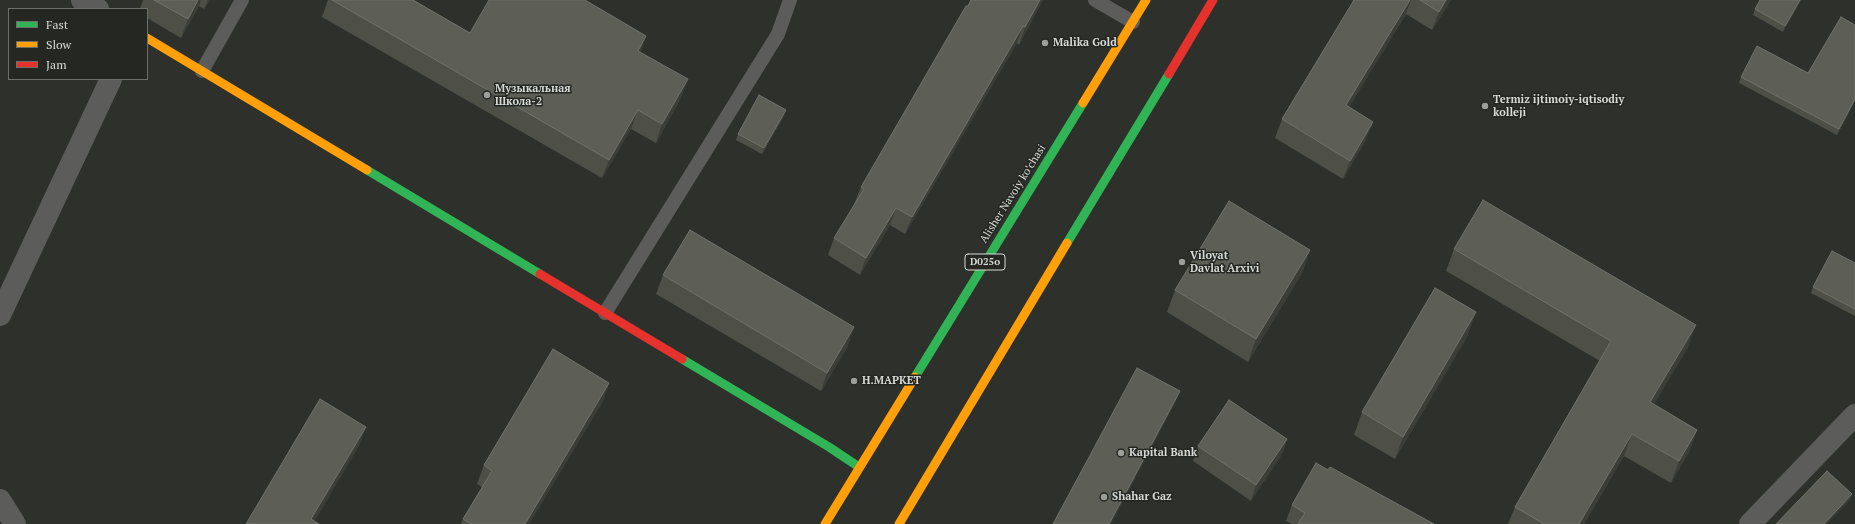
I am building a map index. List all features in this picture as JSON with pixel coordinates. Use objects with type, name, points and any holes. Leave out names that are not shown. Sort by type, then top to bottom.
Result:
[{"type":"main road","name":"Alisher Navoiy ko’chasi","points":[[825,524],[1146,0]]},
{"type":"main road","points":[[899,524],[1213,0]]},
{"type":"main road","points":[[148,39],[829,447],[859,467]]},
{"type":"street","points":[[82,0],[96,8]]},
{"type":"street","points":[[0,315],[111,80]]},
{"type":"street","points":[[1750,524],[1855,414]]},
{"type":"street","points":[[0,500],[15,524]]},
{"type":"lane","points":[[202,71],[242,0]]},
{"type":"lane","points":[[605,313],[778,34],[790,0]]},
{"type":"lane","points":[[1095,0],[1133,22]]},
{"type":"building","points":[[154,0],[198,0],[188,19]]},
{"type":"building","points":[[332,0],[413,0],[470,33],[489,0],[585,0],[646,36],[638,51],[688,79],[662,124],[638,110],[609,160]]},
{"type":"building","points":[[971,0],[1040,0],[1025,27],[1023,26],[912,217],[896,208],[866,258],[834,238],[864,189],[861,187],[966,6],[968,6]]},
{"type":"building","points":[[1354,0],[1410,0],[1346,105],[1373,122],[1350,161],[1282,119]]},
{"type":"building","points":[[1420,0],[1446,0],[1439,12]]},
{"type":"building","points":[[1760,0],[1800,0],[1785,26],[1755,9]]},
{"type":"building","points":[[1841,17],[1855,25],[1855,99],[1839,129],[1741,77],[1757,46],[1808,73]]},
{"type":"building","points":[[759,95],[786,110],[764,148],[738,134]]},
{"type":"building","points":[[1483,200],[1696,325],[1650,402],[1697,430],[1679,461],[1632,434],[1579,524],[1544,524],[1515,507],[1611,341],[1454,249]]},
{"type":"building","points":[[1229,201],[1310,250],[1256,339],[1175,290]]},
{"type":"building","points":[[690,230],[854,327],[827,373],[663,275]]},
{"type":"building","points":[[1832,251],[1855,263],[1855,309],[1813,287]]},
{"type":"building","points":[[1435,288],[1476,312],[1403,437],[1362,412]]},
{"type":"building","points":[[553,349],[609,383],[525,524],[471,524],[463,519],[492,471],[484,465]]},
{"type":"building","points":[[1137,368],[1180,391],[1109,524],[1053,524]]},
{"type":"building","points":[[320,399],[366,427],[311,519],[319,524],[246,524]]},
{"type":"building","points":[[1229,400],[1287,439],[1256,485],[1198,446]]},
{"type":"building","points":[[1316,463],[1328,470],[1330,467],[1434,524],[1298,524],[1305,513],[1292,505]]},
{"type":"building","points":[[1827,471],[1852,494],[1824,524],[1776,524]]},
{"type":"traffic: fast","points":[[1067,243],[1169,74]]},
{"type":"traffic: fast","points":[[915,377],[1083,103]]},
{"type":"traffic: fast","points":[[367,170],[540,274]]},
{"type":"traffic: fast","points":[[682,359],[829,447],[859,467]]},
{"type":"traffic: slow","points":[[1083,103],[1146,0]]},
{"type":"traffic: slow","points":[[148,39],[367,170]]},
{"type":"traffic: slow","points":[[899,524],[1067,243]]},
{"type":"traffic: slow","points":[[825,524],[915,377]]},
{"type":"traffic: jam","points":[[1169,74],[1213,0]]},
{"type":"traffic: jam","points":[[540,274],[682,359]]},
{"type":"place","name":"Malika Gold","points":[[1045,43]]},
{"type":"place","name":"Музыкальная Школа-2","points":[[487,95]]},
{"type":"place","name":"Termiz ijtimoiy-iqtisodiy kolleji","points":[[1485,106]]},
{"type":"place","name":"Viloyat Davlat Arxivi","points":[[1182,262]]},
{"type":"place","name":"Н.МАРКЕТ","points":[[854,381]]},
{"type":"place","name":"Kapital Bank","points":[[1121,453]]},
{"type":"place","name":"Shahar Gaz","points":[[1104,497]]}]
